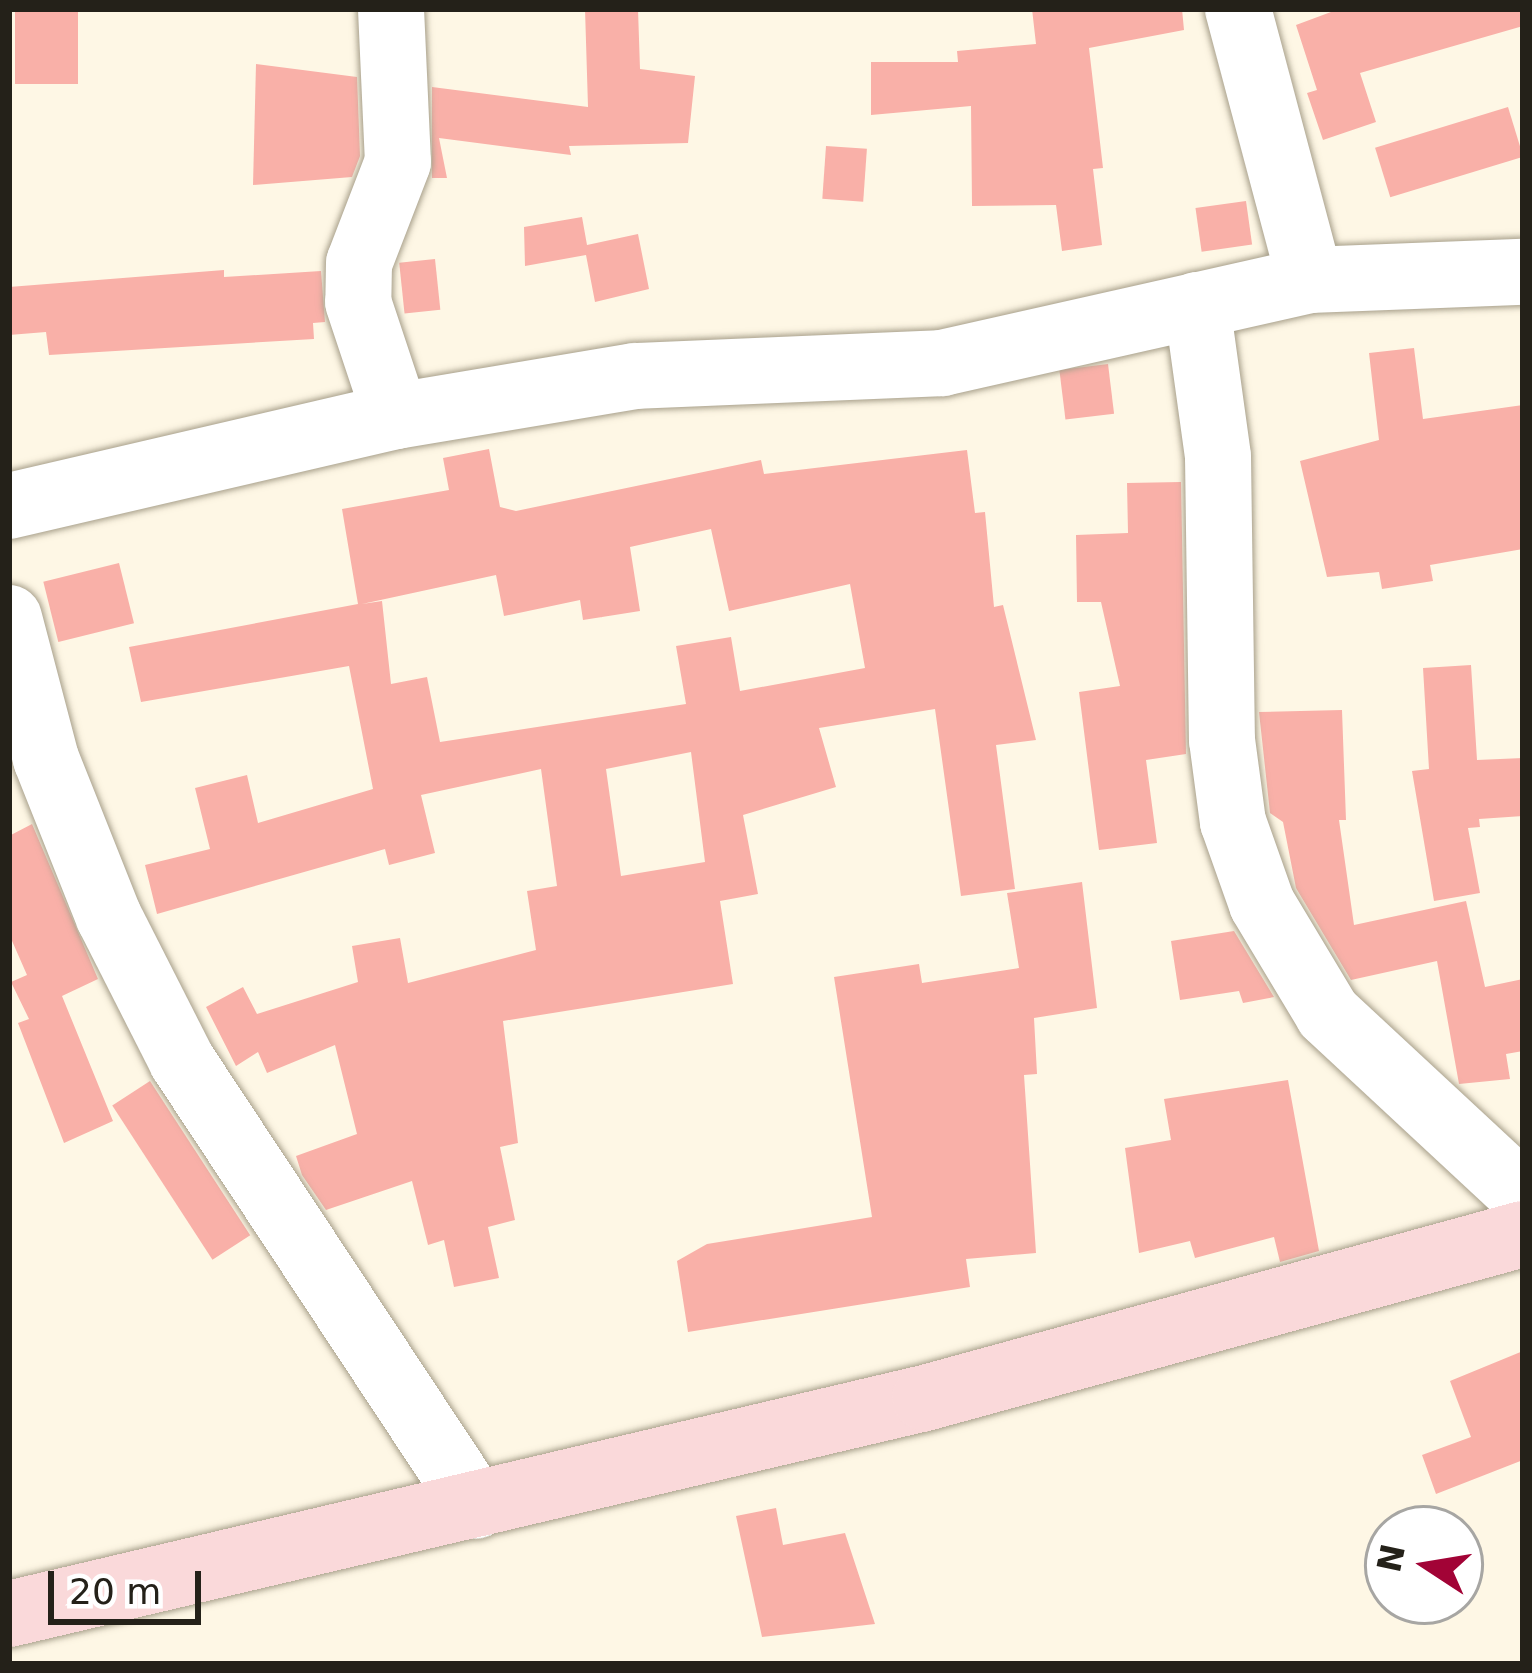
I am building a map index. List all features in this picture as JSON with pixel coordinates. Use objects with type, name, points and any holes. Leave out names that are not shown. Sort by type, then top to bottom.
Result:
[{"type":"main road","points":[[9,1615],[1198,1329],[1523,1234]]},
{"type":"street","points":[[392,9],[398,162],[359,263],[358,302],[397,416]]},
{"type":"street","points":[[1238,9],[1310,280]]},
{"type":"street","points":[[9,506],[397,416],[635,376],[942,363],[1310,280],[1523,272]]},
{"type":"street","points":[[1197,304],[1218,457],[1222,740],[1234,822],[1262,904],[1328,1014],[1523,1195]]},
{"type":"street","points":[[9,618],[46,759],[109,917],[182,1060],[476,1506]]},
{"type":"building","points":[[15,9],[78,9],[78,84],[15,84]]},
{"type":"building","points":[[585,9],[638,9],[640,69],[695,76],[688,143],[569,146],[571,155],[439,138],[447,178],[432,178],[432,87],[588,107]]},
{"type":"building","points":[[1032,9],[1182,9],[1184,30],[1089,48],[1103,168],[1093,169],[1102,245],[1062,251],[1056,205],[972,206],[971,106],[871,115],[871,62],[958,62],[957,51],[1036,44]]},
{"type":"building","points":[[1339,9],[1523,9],[1523,26],[1360,73],[1376,122],[1323,140],[1307,93],[1317,90],[1296,25]]},
{"type":"building","points":[[256,64],[357,77],[360,156],[352,177],[253,185]]},
{"type":"building","points":[[1508,107],[1523,157],[1390,197],[1375,148]]},
{"type":"building","points":[[826,146],[867,149],[863,202],[822,199]]},
{"type":"building","points":[[1246,201],[1252,245],[1202,252],[1195,208]]},
{"type":"building","points":[[582,217],[587,245],[638,234],[649,289],[595,302],[586,255],[525,266],[524,227]]},
{"type":"building","points":[[435,259],[440,310],[405,313],[399,263]]},
{"type":"building","points":[[224,270],[224,277],[321,271],[325,322],[313,323],[314,339],[49,355],[46,332],[9,335],[9,287]]},
{"type":"building","points":[[1414,348],[1423,419],[1523,405],[1523,549],[1430,565],[1433,581],[1382,589],[1379,572],[1327,577],[1300,461],[1379,440],[1369,353]]},
{"type":"building","points":[[1108,364],[1114,414],[1065,420],[1059,370]]},
{"type":"building","points":[[489,449],[500,507],[516,511],[761,460],[764,474],[967,450],[975,513],[985,512],[994,607],[1003,605],[1036,740],[996,745],[1015,889],[961,896],[935,709],[819,728],[836,787],[743,815],[758,894],[720,901],[733,984],[503,1021],[518,1143],[500,1147],[515,1220],[488,1227],[499,1278],[454,1287],[444,1240],[428,1245],[412,1181],[326,1210],[302,1175],[296,1156],[357,1134],[335,1045],[267,1073],[258,1052],[236,1066],[206,1007],[243,987],[257,1014],[358,982],[352,946],[400,938],[408,983],[536,950],[527,891],[557,886],[541,769],[421,795],[435,853],[389,865],[385,849],[157,914],[145,865],[210,849],[195,788],[247,775],[258,823],[373,789],[349,666],[141,702],[129,647],[358,604],[342,509],[449,490],[443,458]],"holes":[[[711,529],[729,611],[850,584],[865,668],[740,691],[731,637],[676,646],[686,704],[440,742],[427,677],[391,684],[382,601],[362,604],[496,575],[504,616],[580,600],[583,620],[640,611],[630,547]],[[691,752],[705,862],[621,876],[606,769]]]},
{"type":"building","points":[[1181,482],[1186,754],[1146,760],[1157,843],[1099,850],[1079,692],[1120,686],[1101,602],[1077,602],[1076,535],[1128,533],[1127,483]]},
{"type":"building","points":[[119,563],[134,623],[58,642],[43,582]]},
{"type":"building","points":[[1471,665],[1477,760],[1523,758],[1523,816],[1479,819],[1480,827],[1468,828],[1480,893],[1434,901],[1412,771],[1429,769],[1423,668]]},
{"type":"building","points":[[1342,710],[1346,820],[1339,820],[1354,925],[1466,901],[1485,987],[1523,979],[1523,1051],[1506,1054],[1510,1079],[1459,1084],[1437,961],[1351,980],[1296,888],[1283,822],[1270,813],[1259,712]]},
{"type":"building","points":[[32,824],[98,979],[62,996],[113,1121],[64,1143],[18,1023],[29,1019],[11,982],[27,975],[9,934],[9,836]]},
{"type":"building","points":[[1082,882],[1097,1008],[1034,1018],[1037,1074],[1024,1075],[1036,1253],[966,1259],[970,1287],[688,1332],[677,1261],[707,1244],[872,1217],[834,977],[919,964],[922,983],[1019,968],[1007,893]]},
{"type":"building","points":[[1234,931],[1274,997],[1243,1003],[1239,991],[1180,1000],[1171,941]]},
{"type":"building","points":[[1288,1080],[1319,1251],[1280,1262],[1274,1237],[1195,1258],[1190,1241],[1139,1253],[1125,1148],[1171,1140],[1164,1099]]},
{"type":"building","points":[[150,1081],[250,1235],[212,1260],[112,1106]]},
{"type":"building","points":[[1523,1351],[1523,1460],[1436,1494],[1422,1455],[1471,1437],[1450,1381]]},
{"type":"building","points":[[776,1508],[783,1545],[845,1533],[875,1624],[762,1637],[736,1516]]}]
